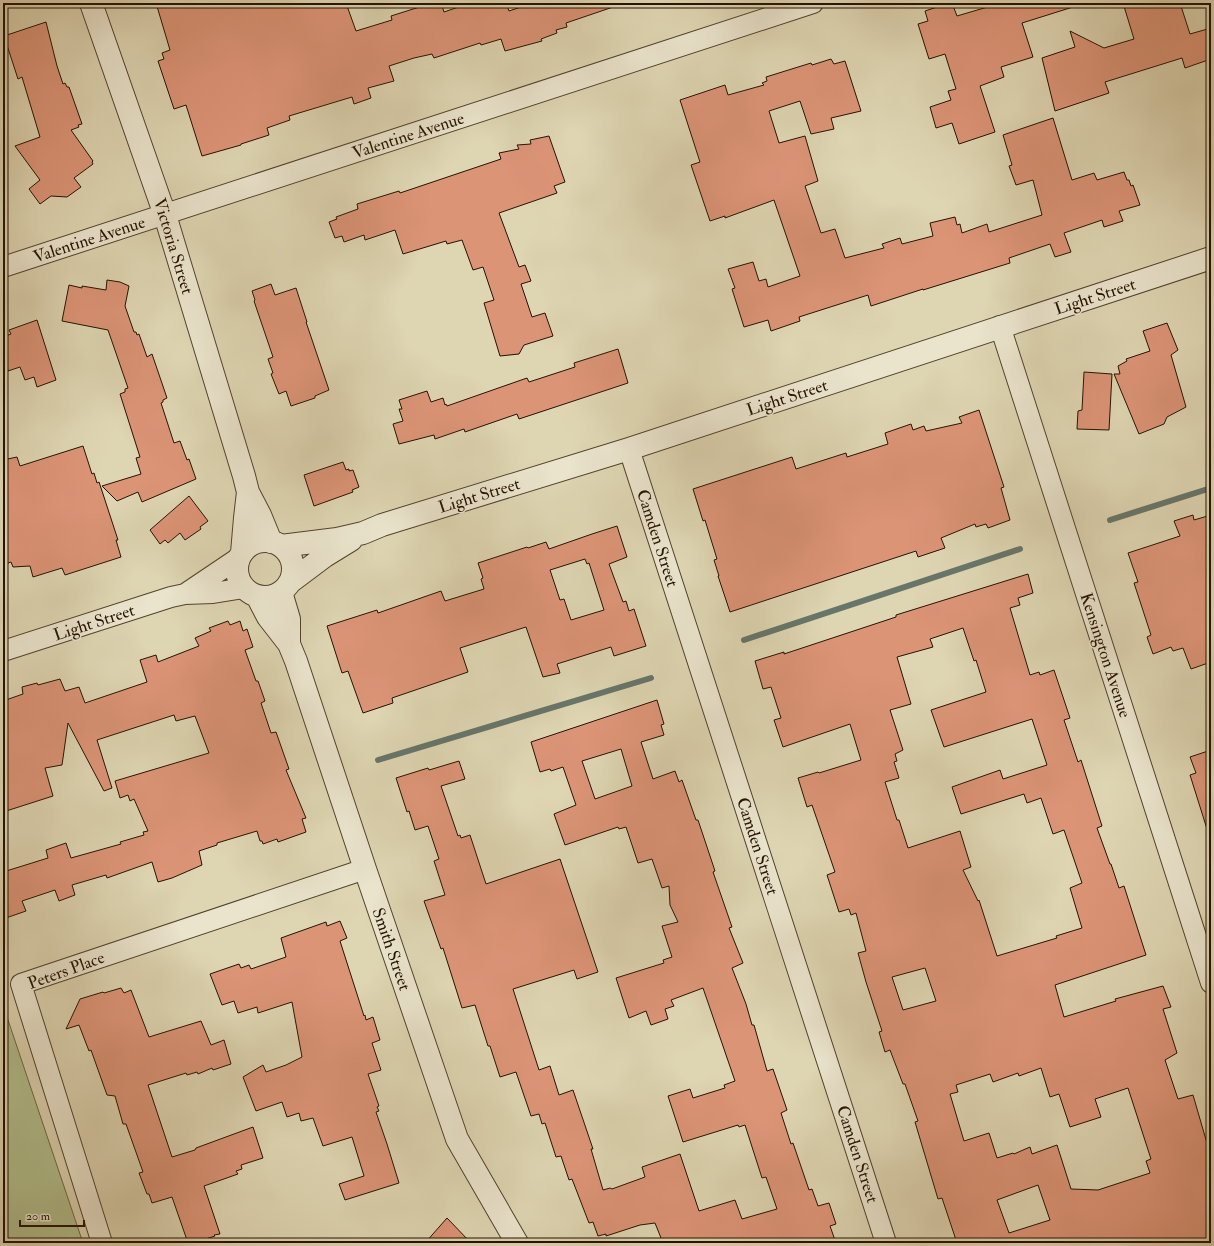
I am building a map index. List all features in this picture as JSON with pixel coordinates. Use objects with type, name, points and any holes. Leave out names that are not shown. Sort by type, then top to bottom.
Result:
[{"type":"street","name":"Victoria Street","points":[[91,3],[165,215],[248,492],[276,544]]},
{"type":"street","name":"Valentine Avenue","points":[[3,267],[814,3]]},
{"type":"street","name":"Light Street","points":[[285,587],[325,556],[363,533],[382,525],[629,449],[1211,258]]},
{"type":"street","name":"Kensington Avenue","points":[[1000,326],[1211,983]]},
{"type":"street","name":"Camden Street","points":[[629,449],[886,1243]]},
{"type":"street","name":"Victoria Street","points":[[241,555],[248,492]]},
{"type":"street","name":"Light Street","points":[[276,544],[337,539],[363,533]]},
{"type":"street","points":[[263,541],[276,544],[286,552],[290,559],[292,575],[285,587],[273,596],[265,597],[250,592],[240,582],[237,573],[237,565],[241,555],[248,547],[255,543],[263,541]]},
{"type":"street","name":"Light Street","points":[[185,594],[241,555]]},
{"type":"street","name":"Smith Street","points":[[285,587],[289,644]]},
{"type":"street","name":"Light Street","points":[[3,651],[171,597],[185,594],[250,592]]},
{"type":"street","name":"Smith Street","points":[[250,592],[289,644],[457,1139],[517,1243]]},
{"type":"street","name":"Peters Place","points":[[102,1243],[21,984],[365,869]]},
{"type":"green space","points":[[3,1007],[4,1008],[83,1243],[3,1243]]},
{"type":"building","points":[[156,3],[346,3],[356,31],[392,20],[391,16],[432,3],[441,3],[444,12],[470,3],[506,3],[509,11],[533,3],[615,3],[616,6],[566,23],[567,27],[556,30],[557,33],[541,39],[542,41],[505,51],[501,39],[481,45],[480,43],[434,58],[432,54],[389,66],[394,81],[368,88],[371,98],[354,104],[352,97],[289,116],[290,120],[267,128],[269,135],[202,156],[186,105],[174,109],[158,61],[164,59],[162,53],[170,50]]},
{"type":"building","points":[[952,3],[957,16],[1001,3],[1072,3],[1073,7],[1022,23],[1033,57],[1001,67],[1004,77],[980,86],[995,132],[959,144],[952,123],[936,128],[930,107],[951,100],[948,91],[956,89],[945,54],[929,59],[918,24],[928,21],[925,11]]},
{"type":"building","points":[[1123,3],[1180,3],[1190,34],[1211,28],[1211,59],[1185,68],[1182,58],[1105,82],[1109,93],[1055,111],[1042,58],[1075,47],[1070,31],[1104,48],[1134,39]]},
{"type":"building","points":[[46,22],[63,84],[65,83],[67,87],[69,87],[82,124],[71,130],[93,161],[93,164],[74,178],[81,187],[67,197],[51,196],[40,204],[29,189],[40,180],[15,146],[40,137],[22,77],[18,79],[4,36]]},
{"type":"building","points":[[831,59],[834,64],[845,61],[861,111],[831,118],[834,129],[811,134],[800,101],[769,111],[779,143],[805,136],[818,181],[805,186],[821,233],[835,229],[845,258],[884,248],[882,244],[900,238],[902,244],[933,236],[930,223],[955,217],[957,225],[960,224],[962,233],[987,224],[989,232],[1042,215],[1033,180],[1016,185],[1009,166],[1012,165],[1003,135],[1053,118],[1072,180],[1094,173],[1097,180],[1124,172],[1131,186],[1133,185],[1140,205],[1119,211],[1123,221],[1104,227],[1102,220],[1064,233],[1071,252],[1055,257],[1050,244],[1009,258],[1010,263],[871,306],[868,295],[799,317],[800,321],[771,331],[768,320],[744,327],[732,289],[735,288],[728,269],[753,262],[759,281],[766,279],[768,287],[800,276],[774,200],[725,218],[725,216],[710,221],[691,165],[700,162],[680,100],[725,85],[728,95],[764,85],[762,83],[767,81],[766,77],[811,63],[812,65]]},
{"type":"building","points":[[549,136],[565,182],[554,186],[557,193],[499,213],[519,267],[525,265],[531,281],[521,284],[532,317],[545,313],[553,336],[524,345],[519,354],[500,356],[484,303],[494,300],[483,267],[473,270],[462,240],[447,244],[446,241],[403,254],[395,230],[365,240],[364,235],[344,242],[342,236],[335,238],[329,222],[337,219],[336,217],[358,209],[357,204],[399,191],[400,193],[501,159],[499,153],[519,149],[517,145],[531,144],[530,140]]},
{"type":"building","points":[[107,280],[120,282],[129,286],[125,306],[134,332],[136,332],[137,335],[139,334],[147,357],[152,354],[167,398],[161,403],[174,443],[180,441],[187,460],[189,459],[196,479],[142,502],[138,492],[117,501],[102,486],[141,474],[136,458],[140,457],[120,394],[125,392],[125,389],[128,388],[108,330],[62,321],[69,285],[82,288],[82,286],[106,290]]},
{"type":"building","points":[[271,284],[275,295],[296,288],[329,390],[315,396],[315,398],[291,406],[286,391],[279,394],[271,374],[273,373],[268,359],[273,357],[252,291]]},
{"type":"building","points":[[37,320],[56,380],[37,387],[34,377],[25,380],[20,367],[8,371],[7,365],[3,367],[3,337],[11,334],[9,330]]},
{"type":"building","points":[[1167,323],[1178,350],[1171,355],[1186,407],[1167,417],[1164,424],[1139,434],[1114,374],[1120,374],[1118,366],[1127,361],[1126,359],[1150,351],[1143,331]]},
{"type":"building","points":[[618,349],[628,383],[519,419],[517,414],[465,432],[464,429],[435,439],[434,435],[399,444],[393,424],[403,421],[399,409],[402,409],[399,400],[427,391],[431,402],[443,398],[445,405],[446,404],[447,406],[527,378],[529,382],[575,367],[574,363]]},
{"type":"building","points":[[1084,372],[1112,374],[1109,430],[1077,429],[1078,411],[1082,410]]},
{"type":"building","points":[[979,410],[1004,487],[1001,488],[1010,520],[988,528],[986,524],[976,527],[975,524],[941,538],[945,548],[918,557],[916,551],[730,612],[714,560],[717,559],[705,520],[703,521],[693,489],[792,457],[796,469],[846,453],[847,457],[888,444],[885,433],[911,424],[913,430],[924,426],[926,431],[962,423],[959,417]]},
{"type":"building","points":[[83,446],[92,474],[94,473],[97,483],[99,482],[118,540],[116,540],[121,557],[65,575],[62,568],[33,577],[30,566],[13,567],[11,562],[3,565],[3,460],[17,457],[20,466]]},
{"type":"building","points":[[343,462],[346,470],[353,470],[359,487],[352,490],[353,492],[314,506],[304,475]]},
{"type":"building","points":[[189,496],[208,521],[200,527],[201,529],[185,540],[180,533],[168,543],[165,540],[160,544],[150,530]]},
{"type":"building","points":[[1193,515],[1194,520],[1211,515],[1211,662],[1191,669],[1183,648],[1173,651],[1171,647],[1153,654],[1147,637],[1151,635],[1134,583],[1138,582],[1128,553],[1180,536],[1174,521]]},
{"type":"building","points":[[617,526],[627,557],[609,564],[623,602],[626,601],[629,611],[634,609],[646,646],[614,656],[611,647],[557,664],[560,673],[543,677],[526,627],[460,648],[468,672],[392,698],[393,703],[363,713],[348,671],[342,673],[327,626],[377,610],[378,613],[441,591],[445,601],[484,589],[481,579],[483,578],[478,563],[546,542],[549,549]],"holes":[[[585,559],[587,564],[589,563],[604,610],[571,620],[564,599],[560,600],[550,570]]]},
{"type":"building","points":[[1028,574],[1033,593],[1018,598],[1020,605],[1010,608],[1030,675],[1039,672],[1040,675],[1054,670],[1070,718],[1064,720],[1078,762],[1081,760],[1102,826],[1097,828],[1119,888],[1124,886],[1146,955],[1055,985],[1064,1017],[1116,1001],[1115,999],[1163,986],[1171,1007],[1163,1009],[1177,1053],[1165,1060],[1178,1099],[1193,1095],[1211,1157],[1211,1243],[957,1243],[942,1198],[938,1199],[915,1122],[918,1121],[905,1084],[903,1084],[890,1050],[885,1052],[879,1032],[882,1031],[858,953],[866,951],[856,913],[851,915],[849,909],[839,912],[827,875],[835,872],[812,805],[807,807],[798,778],[861,760],[850,724],[783,747],[774,720],[781,718],[771,687],[763,689],[755,661],[784,652],[784,654],[896,617],[896,615]],"holes":[[[963,628],[974,661],[976,660],[986,692],[931,710],[944,747],[1032,719],[1047,765],[1003,779],[1000,770],[952,787],[961,814],[1024,794],[1027,803],[1041,798],[1053,834],[1064,830],[1082,883],[1070,888],[1082,928],[1056,936],[1057,938],[997,956],[979,900],[978,901],[963,870],[971,867],[960,831],[908,848],[885,782],[899,778],[894,762],[897,761],[895,754],[903,750],[890,710],[911,704],[897,657],[933,647],[930,639]],[[925,968],[936,1001],[903,1010],[892,977]],[[1041,1068],[1050,1097],[1059,1094],[1070,1127],[1101,1117],[1095,1099],[1128,1088],[1151,1159],[1146,1161],[1150,1173],[1098,1190],[1071,1189],[1057,1145],[1032,1154],[1030,1147],[1014,1154],[1013,1153],[997,1158],[989,1133],[964,1141],[950,1094],[958,1092],[956,1085],[990,1074],[993,1082],[1018,1073],[1019,1076]],[[1038,1185],[1050,1220],[1009,1233],[997,1200]]]},
{"type":"building","points":[[228,621],[230,625],[240,621],[243,631],[247,629],[253,647],[245,650],[265,701],[261,703],[271,733],[276,732],[289,769],[286,770],[306,818],[302,819],[306,832],[278,842],[277,839],[263,844],[262,841],[260,841],[257,831],[217,843],[217,845],[199,851],[202,865],[172,878],[158,882],[152,862],[107,878],[106,875],[72,885],[75,895],[59,901],[55,890],[22,901],[26,911],[3,919],[3,872],[48,858],[46,850],[66,843],[71,858],[121,844],[120,842],[144,835],[143,832],[148,831],[134,799],[130,801],[128,795],[120,798],[115,781],[209,753],[195,716],[176,721],[174,715],[97,740],[112,788],[104,791],[68,723],[62,765],[45,768],[53,796],[3,812],[3,701],[23,694],[22,687],[37,683],[38,685],[60,679],[65,691],[79,687],[85,703],[147,682],[140,660],[156,655],[158,662],[199,646],[195,638],[211,631],[209,628]]},
{"type":"building","points":[[657,700],[664,724],[661,725],[664,735],[641,742],[653,779],[675,771],[679,782],[682,780],[696,820],[698,820],[715,871],[713,872],[732,927],[729,928],[743,963],[732,968],[746,1004],[752,1025],[754,1025],[767,1071],[773,1069],[787,1110],[781,1113],[809,1190],[812,1189],[818,1206],[829,1203],[836,1224],[830,1226],[836,1243],[663,1243],[655,1223],[640,1225],[606,1236],[606,1234],[598,1236],[593,1222],[589,1223],[572,1179],[569,1180],[561,1156],[556,1157],[545,1123],[542,1124],[539,1114],[531,1116],[516,1072],[500,1077],[475,1005],[462,1008],[443,948],[441,949],[424,901],[445,895],[434,861],[439,859],[428,826],[415,830],[409,811],[407,812],[396,778],[428,768],[429,770],[459,761],[465,779],[441,786],[458,836],[460,835],[461,838],[470,835],[486,884],[560,859],[598,972],[577,979],[574,970],[513,989],[539,1070],[550,1066],[559,1095],[573,1090],[593,1149],[591,1149],[603,1190],[610,1188],[612,1189],[645,1177],[642,1167],[680,1154],[699,1211],[735,1200],[742,1219],[777,1209],[766,1177],[762,1178],[745,1125],[739,1127],[738,1125],[683,1142],[668,1096],[690,1089],[693,1098],[725,1088],[724,1085],[735,1081],[703,988],[671,1000],[674,1006],[665,1009],[668,1019],[651,1025],[646,1011],[629,1018],[616,978],[664,963],[663,960],[672,957],[662,926],[678,922],[670,905],[669,886],[662,888],[652,859],[638,863],[626,827],[619,829],[618,827],[565,845],[554,814],[576,805],[563,767],[551,771],[550,769],[540,772],[531,742]],"holes":[[[621,749],[632,786],[595,799],[582,761]]]},
{"type":"building","points":[[1211,750],[1211,829],[1207,829],[1190,775],[1196,773],[1190,757]]},
{"type":"building","points":[[340,921],[347,938],[340,941],[364,1016],[365,1015],[366,1020],[373,1017],[380,1040],[372,1043],[381,1070],[368,1074],[379,1106],[377,1107],[379,1111],[376,1112],[399,1183],[345,1200],[339,1184],[364,1176],[352,1137],[323,1146],[313,1118],[301,1121],[299,1113],[287,1117],[282,1102],[256,1111],[243,1077],[263,1065],[266,1072],[286,1065],[302,1057],[292,1002],[258,1013],[257,1007],[238,1013],[234,1001],[222,1005],[210,974],[239,964],[241,968],[249,965],[251,969],[286,957],[281,938],[326,922],[327,926]]},
{"type":"building","points":[[121,988],[124,993],[131,990],[149,1037],[201,1021],[211,1045],[224,1040],[231,1064],[213,1070],[212,1068],[198,1074],[197,1072],[187,1075],[186,1073],[148,1085],[172,1157],[195,1150],[196,1148],[253,1127],[263,1158],[241,1165],[242,1169],[236,1171],[238,1174],[204,1186],[220,1234],[214,1235],[215,1236],[193,1243],[188,1243],[172,1197],[152,1203],[139,1173],[143,1172],[126,1124],[123,1124],[115,1096],[107,1095],[91,1050],[89,1051],[79,1025],[66,1029],[80,999]]},
{"type":"building","points":[[447,1218],[471,1243],[425,1243]]},
{"type":"waterway","points":[[1110,520],[1211,488]]},
{"type":"waterway","points":[[744,640],[1020,549]]},
{"type":"waterway","points":[[378,760],[651,678]]}]
